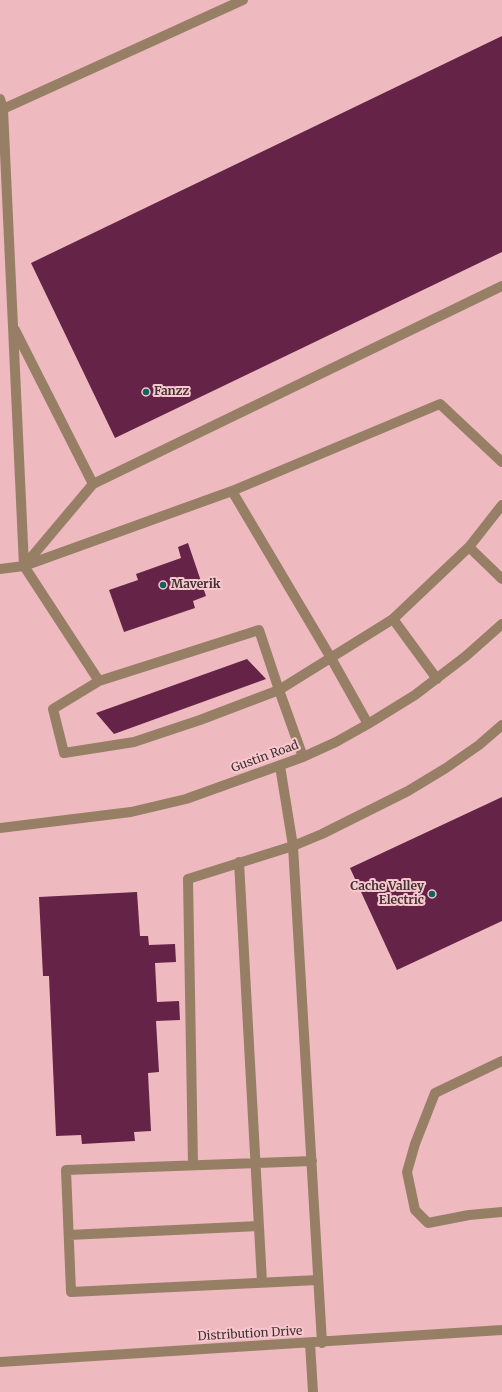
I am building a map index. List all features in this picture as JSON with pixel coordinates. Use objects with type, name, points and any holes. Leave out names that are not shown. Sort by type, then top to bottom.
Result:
[{"type":"street","points":[[99,681],[24,566],[1,106],[243,0]]},
{"type":"street","points":[[24,566],[93,484],[502,286]]},
{"type":"street","points":[[13,326],[93,484]]},
{"type":"street","points":[[0,569],[24,566],[232,490],[440,404],[502,462]]},
{"type":"street","points":[[232,490],[368,724]]},
{"type":"street","points":[[303,757],[279,690],[259,630],[99,681],[53,709],[64,753],[134,742],[200,720],[279,690],[393,619],[469,548],[502,504]]},
{"type":"street","points":[[469,548],[502,579]]},
{"type":"street","points":[[393,619],[437,679]]},
{"type":"street","name":"Gustin Road","points":[[0,828],[131,812],[186,799],[303,757],[336,742],[414,696],[466,656],[502,624]]},
{"type":"street","points":[[193,1165],[188,879],[293,846],[322,834],[408,791],[479,745],[502,725]]},
{"type":"street","points":[[280,766],[293,846],[322,1343]]},
{"type":"street","points":[[239,862],[262,1282]]},
{"type":"street","points":[[502,1061],[435,1093],[415,1144],[407,1172],[415,1210],[428,1223],[502,1212]]},
{"type":"street","points":[[312,1161],[66,1170],[71,1292],[318,1280]]},
{"type":"street","points":[[69,1235],[259,1226]]},
{"type":"street","name":"Distribution Drive","points":[[0,1362],[322,1343],[502,1330]]},
{"type":"street","points":[[310,1343],[312,1392]]},
{"type":"shaded area","points":[[0,0],[502,0],[502,1392],[0,1392]]},
{"type":"building","points":[[502,36],[502,252],[115,438],[31,263]]},
{"type":"building","name":"Maverik","points":[[188,543],[206,596],[193,601],[195,608],[124,632],[109,590],[138,580],[136,574],[181,558],[178,547]]},
{"type":"building","points":[[247,659],[266,679],[114,734],[96,713]]},
{"type":"building","name":"Cache Valley Electric","points":[[502,797],[502,921],[397,970],[350,868]]},
{"type":"building","points":[[137,892],[140,936],[148,936],[149,945],[175,944],[176,962],[155,963],[157,1002],[179,1001],[180,1020],[156,1021],[159,1072],[148,1073],[151,1131],[134,1132],[135,1141],[82,1144],[81,1135],[56,1136],[49,976],[43,976],[39,897]]},
{"type":"place","name":"Fanzz","points":[[146,392]]},
{"type":"place","name":"Maverik","points":[[163,585]]},
{"type":"place","name":"Cache Valley Electric","points":[[432,894]]}]
